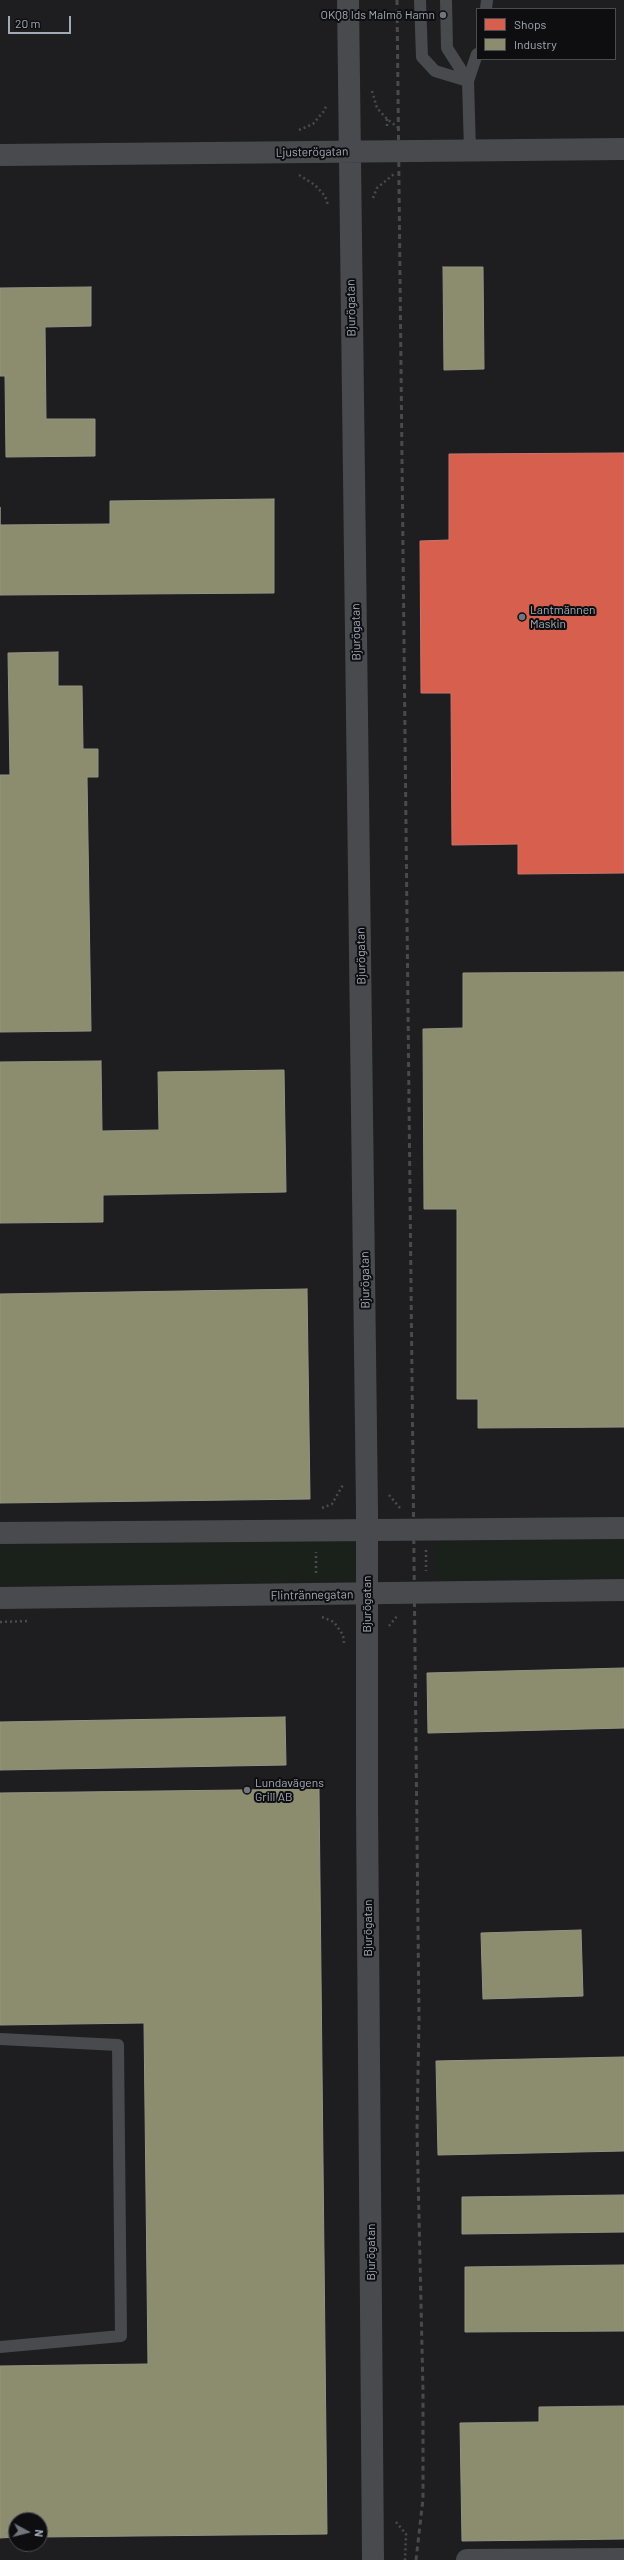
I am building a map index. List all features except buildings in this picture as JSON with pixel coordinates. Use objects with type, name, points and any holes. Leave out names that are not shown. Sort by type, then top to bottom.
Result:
[{"type":"street","name":"Bjurögatan","points":[[348,0],[367,1531],[373,2560]]},
{"type":"street","name":"Ljusterögatan","points":[[0,156],[624,149]]},
{"type":"street","points":[[0,1533],[624,1528]]},
{"type":"street","name":"Flintrännegatan","points":[[0,1598],[426,1594],[624,1590]]},
{"type":"street","points":[[467,2560],[624,2559]]},
{"type":"lane","points":[[420,0],[422,57],[435,71],[468,81]]},
{"type":"lane","points":[[446,0],[447,48],[468,81]]},
{"type":"lane","points":[[470,151],[468,81],[476,57]]},
{"type":"lane","points":[[0,2039],[118,2044],[121,2336],[0,2348]]},
{"type":"path","points":[[294,130],[313,124],[324,111],[328,99]]},
{"type":"path","points":[[371,204],[377,188],[387,178],[399,172]]},
{"type":"path","points":[[294,174],[315,185],[325,196],[331,220],[350,219]]},
{"type":"path","points":[[344,1649],[343,1634],[334,1622],[316,1614],[316,1510],[332,1504],[340,1494],[345,1481]]},
{"type":"path","points":[[426,1530],[426,1594]]},
{"type":"shaded area","points":[[0,0],[624,0],[624,2560],[0,2560]]},
{"type":"shaded area","points":[[624,1539],[624,1577],[435,1580],[436,1542]]},
{"type":"shaded area","points":[[357,1540],[358,1581],[0,1586],[0,1546]]},
{"type":"railway","points":[[397,0],[419,2018],[417,2130],[423,2391],[423,2499],[416,2560]]},
{"type":"place","name":"OKQ8 Ids Malmö Hamn","points":[[443,15]]},
{"type":"place","name":"Lantmännen Maskin","points":[[522,617]]},
{"type":"place","name":"Lundavägens Grill AB","points":[[247,1790]]}]
